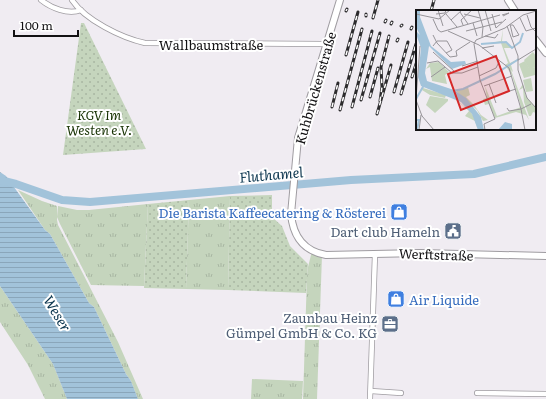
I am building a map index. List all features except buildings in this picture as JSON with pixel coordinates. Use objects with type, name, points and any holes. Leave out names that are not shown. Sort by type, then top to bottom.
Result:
[{"type":"street","points":[[41,0],[47,5],[59,10],[75,12],[81,10]]},
{"type":"street","name":"Wallbaumstraße","points":[[72,0],[81,10],[112,32],[145,43],[327,45]]},
{"type":"street","name":"Kuhbrückenstraße","points":[[326,255],[312,251],[300,241],[294,231],[291,214],[298,138],[340,0]]},
{"type":"street","points":[[508,0],[514,10]]},
{"type":"street","points":[[536,39],[546,53]]},
{"type":"street","name":"Werftstraße","points":[[326,255],[429,253],[546,256]]},
{"type":"street","points":[[370,399],[375,254]]},
{"type":"street","points":[[371,391],[401,393]]},
{"type":"street","points":[[477,393],[546,394]]},
{"type":"green space","name":"KGV Im Westen e.V.","points":[[81,23],[84,23],[146,149],[63,155]]},
{"type":"green space","points":[[18,190],[57,206],[58,225],[118,342],[143,399],[138,399],[131,381],[126,374],[94,307],[89,303],[50,234],[45,230]]},
{"type":"green space","points":[[272,195],[272,217],[282,226],[290,246],[308,264],[306,293],[228,290],[230,196]]},
{"type":"green space","points":[[230,196],[228,290],[186,289],[189,200]]},
{"type":"green space","points":[[189,200],[186,289],[144,288],[148,204]]},
{"type":"green space","points":[[148,204],[144,286],[91,285],[57,217],[58,206],[77,210],[89,210]]},
{"type":"green space","points":[[312,251],[322,255],[317,399],[303,399],[307,276]]},
{"type":"green space","points":[[0,286],[53,364],[67,399],[45,399],[28,365],[0,322]]},
{"type":"green space","points":[[252,379],[303,381],[302,399],[251,399]]},
{"type":"water","name":"Weser","points":[[0,172],[6,176],[45,230],[50,234],[89,303],[94,307],[126,374],[131,381],[138,399],[67,399],[53,364],[0,286]]},
{"type":"waterway","name":"Fluthamel","points":[[0,180],[62,200],[90,202],[351,180],[474,174],[546,157]]},
{"type":"railway","points":[[373,18],[378,0]]},
{"type":"railway","points":[[431,10],[434,0]]},
{"type":"railway","points":[[346,55],[358,12]]},
{"type":"railway","points":[[340,110],[362,29]]},
{"type":"railway","points":[[352,107],[372,31]]},
{"type":"railway","points":[[361,100],[380,33]]},
{"type":"railway","points":[[380,101],[382,87],[381,67],[389,36]]},
{"type":"railway","points":[[394,92],[408,42]]},
{"type":"railway","points":[[401,94],[416,44]]},
{"type":"railway","points":[[412,77],[416,64]]},
{"type":"railway","points":[[377,114],[391,65]]},
{"type":"railway","points":[[370,97],[378,68]]},
{"type":"railway","points":[[332,107],[338,83]]},
{"type":"place","name":"Die Barista Kaffeecatering & Rösterei","points":[[399,212]]},
{"type":"place","name":"Dart club Hameln","points":[[453,231]]},
{"type":"place","name":"Air Liquide","points":[[396,299]]},
{"type":"place","name":"Zaunbau Heinz Gümpel GmbH & Co. KG","points":[[390,324]]}]
